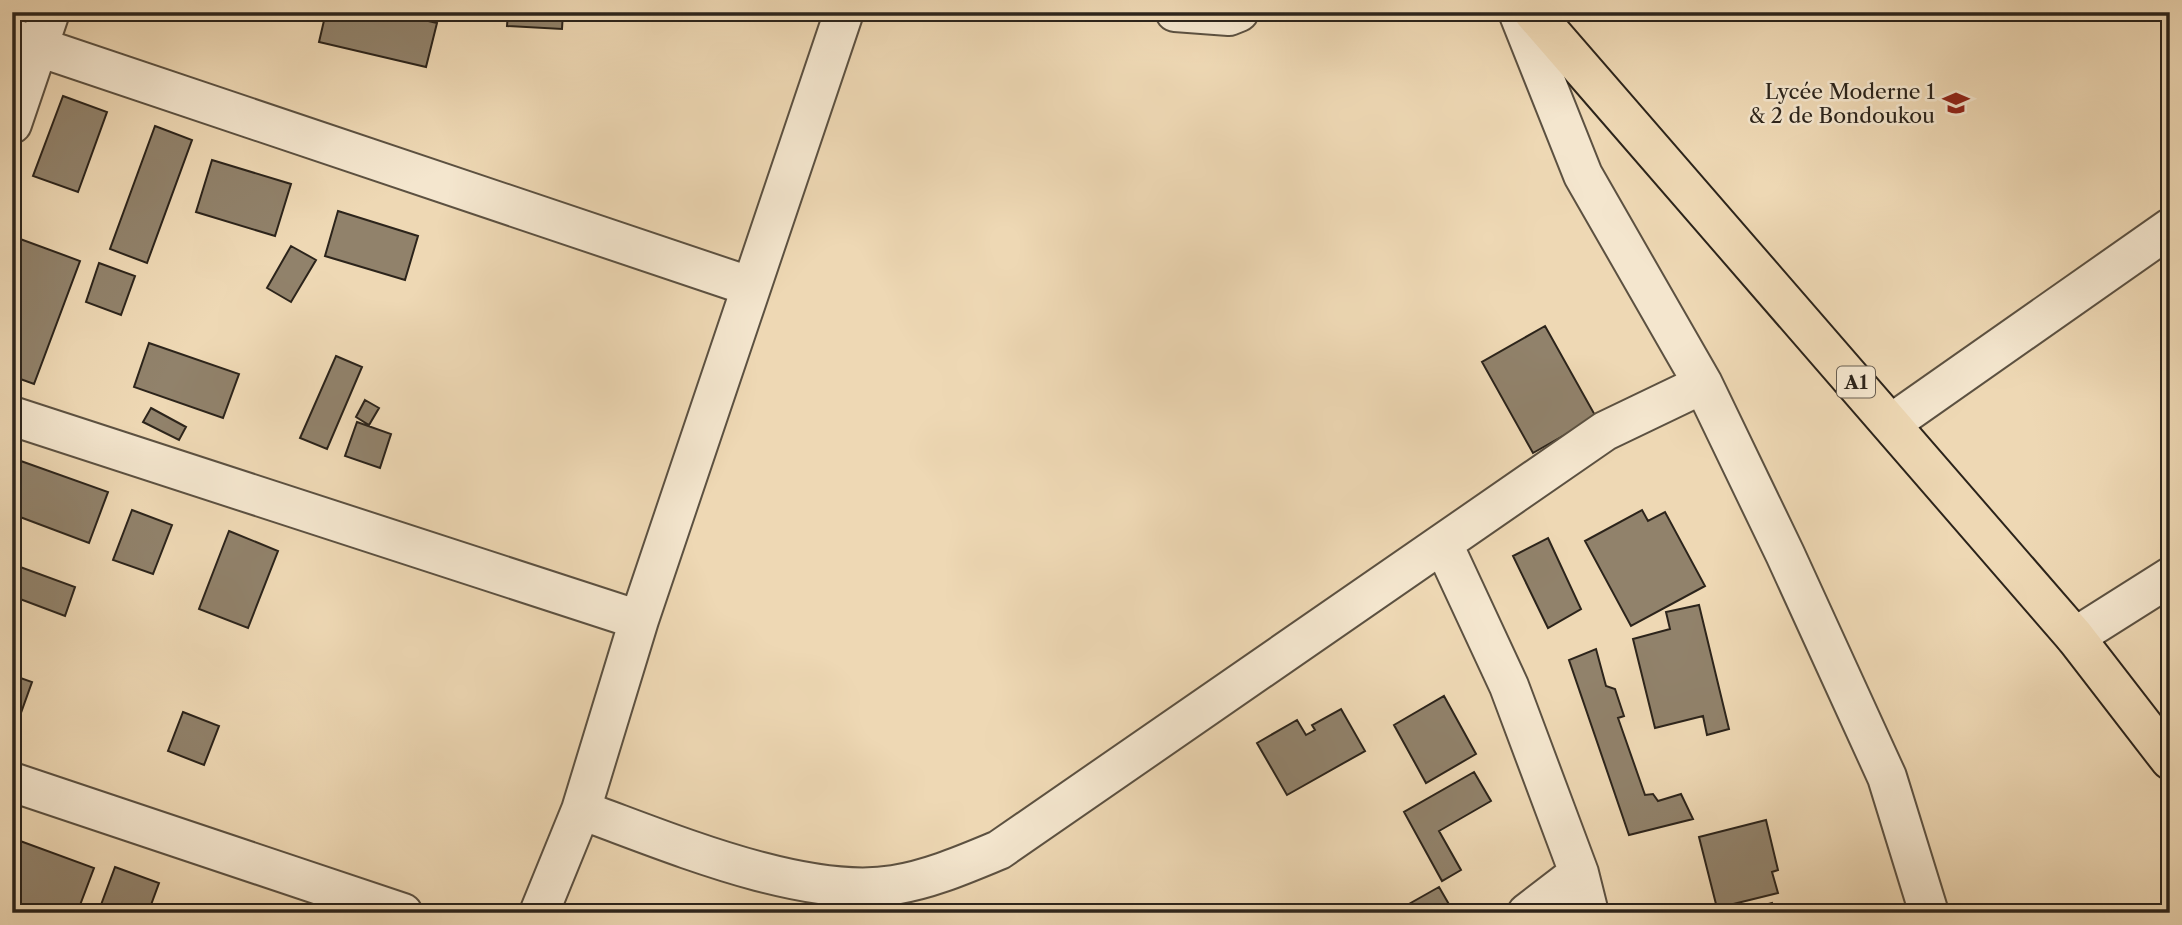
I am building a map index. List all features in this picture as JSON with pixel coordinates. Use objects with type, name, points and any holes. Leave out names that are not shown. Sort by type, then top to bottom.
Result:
[{"type":"main road","name":"A1","points":[[1533,12],[2075,637],[2170,761]]},
{"type":"street","points":[[539,913],[581,810],[639,620],[749,286],[844,12]]},
{"type":"street","points":[[1175,12],[1229,16],[1239,12]]},
{"type":"street","points":[[1518,12],[1583,175],[1703,384],[1887,778],[1929,913]]},
{"type":"street","points":[[12,124],[34,32],[749,286]]},
{"type":"street","points":[[1892,423],[2170,228]]},
{"type":"street","points":[[581,810],[713,857],[816,884],[853,887],[893,885],[944,873],[999,850],[1605,431],[1703,384]]},
{"type":"street","points":[[12,416],[639,620]]},
{"type":"street","points":[[1443,544],[1508,686],[1578,873],[1589,913]]},
{"type":"street","points":[[2075,637],[2170,577]]},
{"type":"street","points":[[12,782],[403,913]]},
{"type":"street","points":[[1527,913],[1578,873]]},
{"type":"building","points":[[326,12],[389,12],[437,23],[426,67],[319,42]]},
{"type":"building","points":[[508,12],[563,12],[562,29],[507,26]]},
{"type":"building","points":[[63,96],[107,112],[78,192],[33,176]]},
{"type":"building","points":[[155,126],[192,140],[147,263],[110,249]]},
{"type":"building","points":[[212,160],[291,184],[275,236],[196,212]]},
{"type":"building","points":[[338,211],[418,236],[405,280],[325,256]]},
{"type":"building","points":[[12,236],[80,261],[34,384],[12,376]]},
{"type":"building","points":[[291,246],[316,260],[291,302],[267,288]]},
{"type":"building","points":[[99,263],[135,276],[121,315],[86,302]]},
{"type":"building","points":[[1545,326],[1596,417],[1533,453],[1482,362]]},
{"type":"building","points":[[149,343],[239,374],[223,418],[134,387]]},
{"type":"building","points":[[336,356],[362,367],[327,449],[300,438]]},
{"type":"building","points":[[365,400],[379,408],[369,425],[356,417]]},
{"type":"building","points":[[151,408],[186,427],[179,440],[143,422]]},
{"type":"building","points":[[357,422],[391,434],[380,468],[345,456]]},
{"type":"building","points":[[18,460],[108,492],[89,543],[12,514],[12,474]]},
{"type":"building","points":[[132,510],[172,525],[153,574],[113,560]]},
{"type":"building","points":[[1642,510],[1648,521],[1665,512],[1705,586],[1631,626],[1585,541]]},
{"type":"building","points":[[229,531],[278,551],[248,628],[199,609]]},
{"type":"building","points":[[1548,538],[1581,609],[1548,628],[1513,556]]},
{"type":"building","points":[[12,564],[75,587],[65,616],[12,596]]},
{"type":"building","points":[[1699,605],[1729,729],[1707,735],[1703,716],[1655,728],[1633,639],[1670,629],[1666,612]]},
{"type":"building","points":[[1596,649],[1606,686],[1615,689],[1624,716],[1618,718],[1645,795],[1653,794],[1658,801],[1681,794],[1693,819],[1629,835],[1569,660]]},
{"type":"building","points":[[12,675],[32,682],[12,738]]},
{"type":"building","points":[[1444,696],[1476,754],[1426,783],[1394,725]]},
{"type":"building","points":[[1341,709],[1365,751],[1287,795],[1257,743],[1297,720],[1306,735],[1315,730],[1312,725]]},
{"type":"building","points":[[183,712],[219,726],[204,765],[168,751]]},
{"type":"building","points":[[1474,772],[1491,801],[1439,831],[1461,870],[1442,881],[1404,812]]},
{"type":"building","points":[[1766,820],[1778,870],[1772,872],[1778,893],[1717,908],[1699,837]]},
{"type":"building","points":[[12,838],[94,868],[77,913],[12,911]]},
{"type":"building","points":[[115,867],[159,883],[148,913],[98,913]]},
{"type":"building","points":[[1439,887],[1454,913],[1393,913]]},
{"type":"building","points":[[1772,903],[1774,913],[1735,913]]},
{"type":"place","name":"Lycée Moderne 1 & 2 de Bondoukou","points":[[1956,103]]}]
